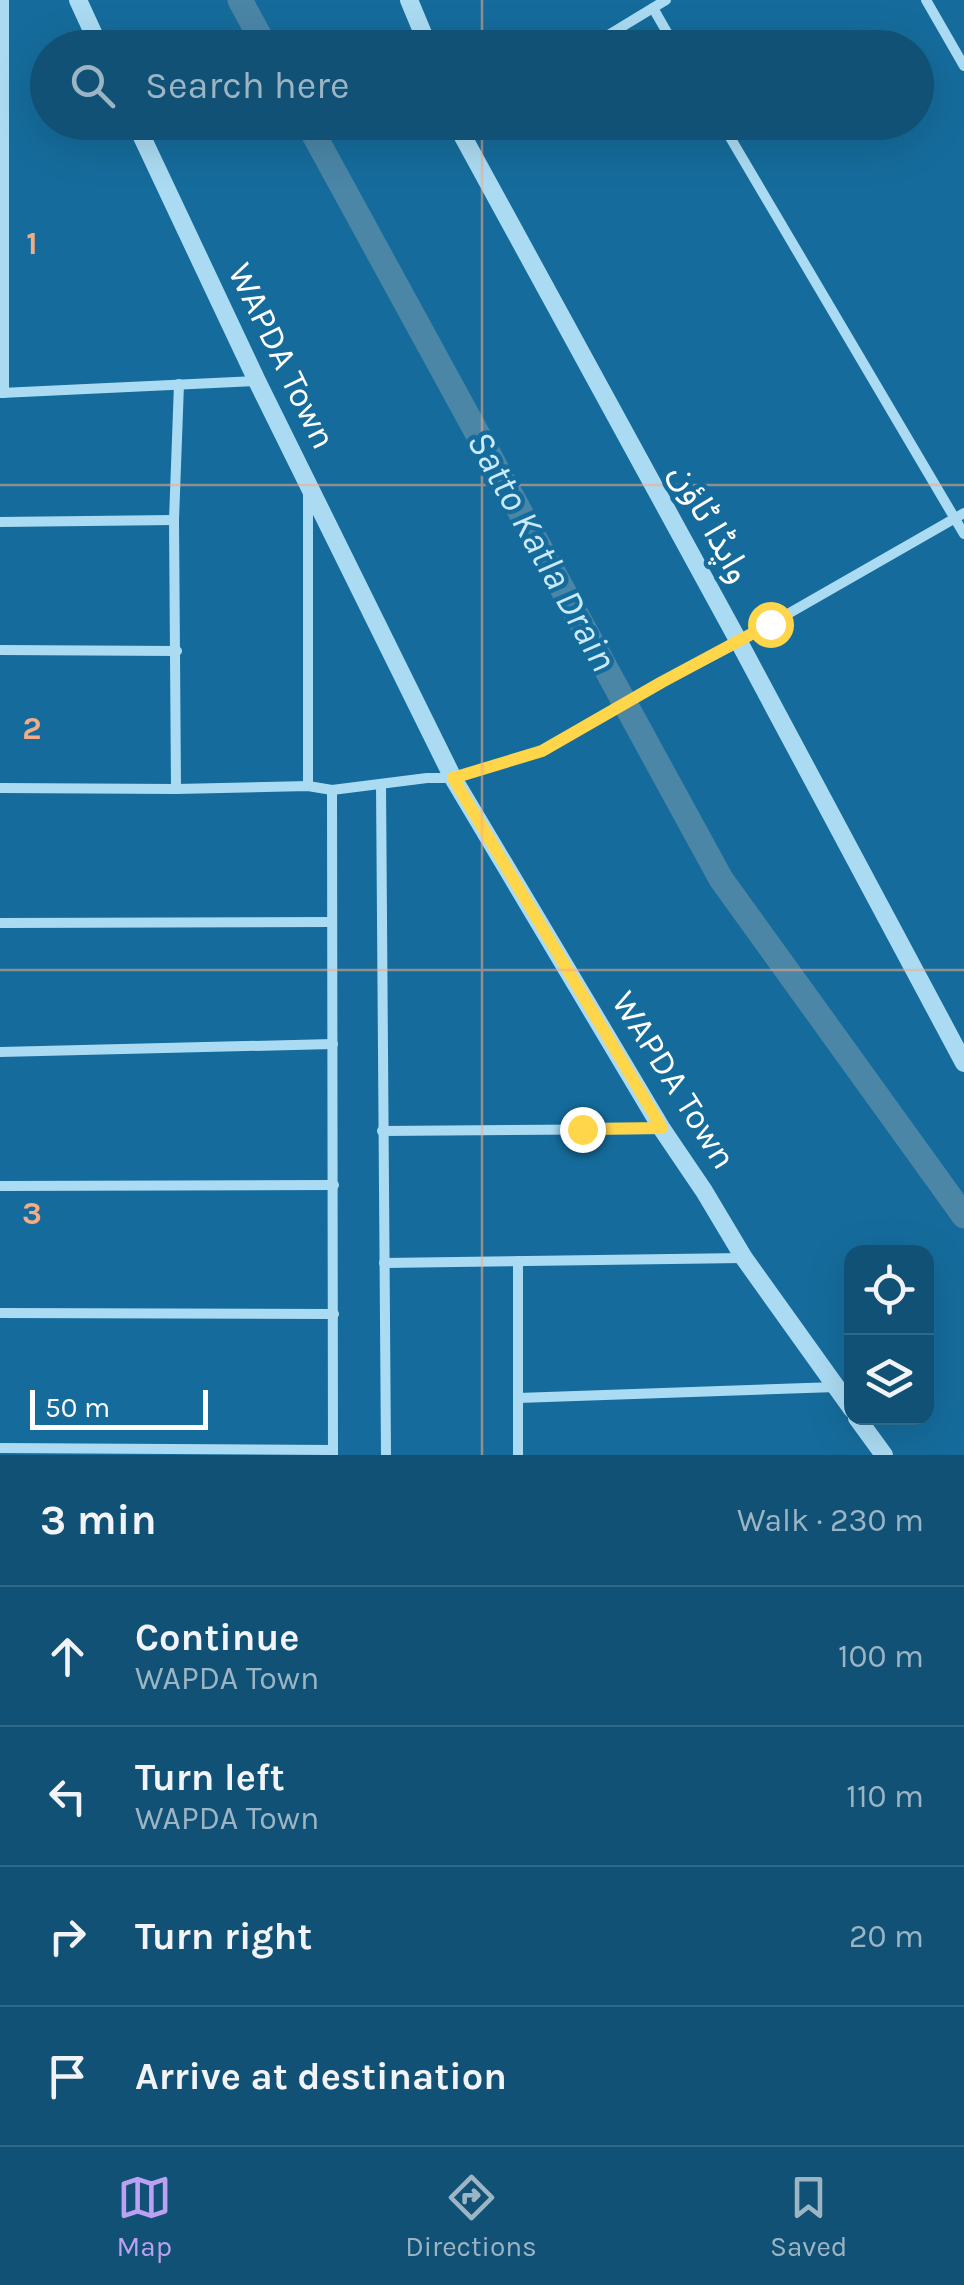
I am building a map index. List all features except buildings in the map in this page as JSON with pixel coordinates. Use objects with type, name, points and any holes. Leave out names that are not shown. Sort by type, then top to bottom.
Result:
[{"type":"street","points":[[4,0],[2,392],[257,381]]},
{"type":"street","points":[[78,0],[92,30]]},
{"type":"street","points":[[410,0],[422,30]]},
{"type":"street","points":[[617,30],[666,0]]},
{"type":"street","points":[[926,0],[964,66]]},
{"type":"street","points":[[653,8],[666,30]]},
{"type":"street","name":"WAPDA Town","points":[[143,140],[257,381],[453,778],[662,1128],[744,1258],[844,1398]]},
{"type":"street","name":"واپڈا ٹاؤن","points":[[467,140],[964,1062]]},
{"type":"street","points":[[732,140],[959,516],[964,534]]},
{"type":"street","points":[[176,788],[174,520],[179,384]]},
{"type":"street","points":[[308,484],[308,786]]},
{"type":"street","points":[[0,788],[308,786],[332,790],[453,778],[542,751],[959,516]]},
{"type":"street","points":[[0,522],[174,520]]},
{"type":"street","points":[[0,650],[176,650]]},
{"type":"street","points":[[381,784],[386,1455]]},
{"type":"street","points":[[0,1448],[333,1453],[332,790]]},
{"type":"street","points":[[0,924],[332,922]]},
{"type":"street","points":[[0,1052],[333,1044]]},
{"type":"street","points":[[382,1131],[662,1128]]},
{"type":"street","points":[[0,1186],[334,1185]]},
{"type":"street","points":[[384,1263],[744,1258]]},
{"type":"street","points":[[518,1261],[518,1455]]},
{"type":"street","points":[[0,1313],[334,1314]]},
{"type":"street","points":[[518,1398],[836,1387]]},
{"type":"street","points":[[862,1425],[884,1455]]},
{"type":"waterway","name":"Satto Katla Drain","points":[[240,0],[256,30]]},
{"type":"waterway","name":"Satto Katla Drain","points":[[317,140],[721,879],[964,1216]]},
{"type":"route","points":[[582,1129],[662,1128],[453,778],[542,751],[770,624]]}]
